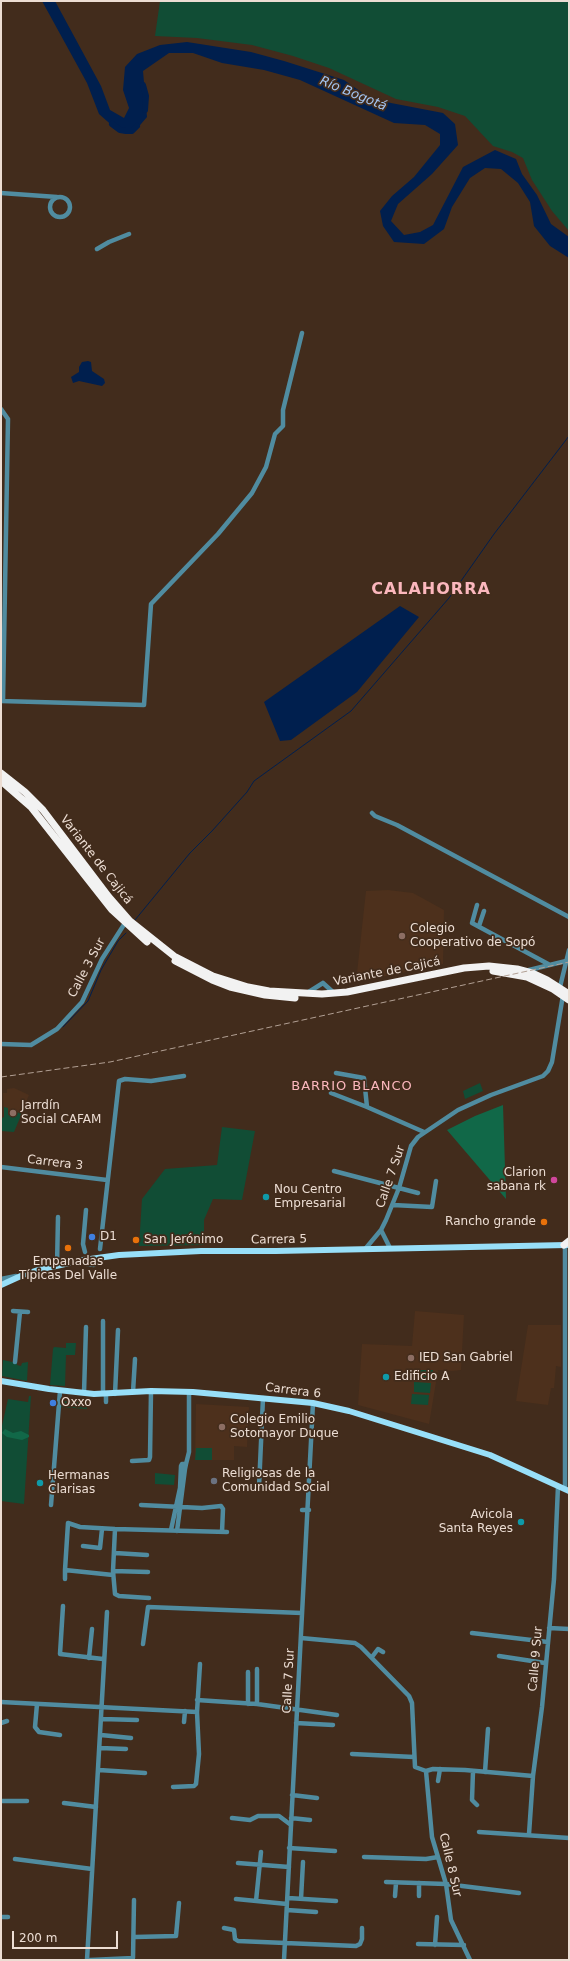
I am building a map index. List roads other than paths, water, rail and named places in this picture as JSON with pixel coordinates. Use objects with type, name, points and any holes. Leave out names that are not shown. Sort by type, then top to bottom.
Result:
[{"type":"highway","name":"Variante de Cajicá","points":[[1,773],[25,792],[43,810],[127,923]]},
{"type":"highway","name":"Variante de Cajicá","points":[[1,781],[31,807],[104,900],[127,923],[171,959],[212,980],[251,993],[282,998],[324,999],[348,997],[458,974],[488,971],[527,977],[567,996]]},
{"type":"highway","name":"Variante de Cajicá","points":[[140,933],[174,956],[213,976],[248,987],[306,994],[334,993],[464,968],[489,966],[524,971],[538,976],[560,987],[567,996]]},
{"type":"main road","name":"Carrera 5","points":[[23,1274],[102,1257],[183,1251],[276,1251],[566,1244]]},
{"type":"main road","points":[[1,1285],[23,1274]]},
{"type":"main road","name":"Carrera 6","points":[[1,1381],[84,1393],[115,1394],[151,1391],[189,1392],[313,1403],[350,1411],[466,1447],[495,1457],[567,1490]]},
{"type":"street","points":[[1,193],[42,195],[65,198],[69,203],[67,214],[60,217],[56,216],[51,210],[47,198],[42,195]]},
{"type":"street","points":[[50,204],[58,197]]},
{"type":"street","points":[[97,249],[128,234]]},
{"type":"street","points":[[1,409],[8,419],[2,702],[144,705],[151,604],[218,534],[252,493],[266,467],[275,434],[283,426],[283,410],[302,333]]},
{"type":"street","points":[[372,813],[378,818],[397,825],[569,917]]},
{"type":"street","points":[[477,905],[471,922],[550,965]]},
{"type":"street","points":[[478,926],[484,911]]},
{"type":"street","name":"Calle 3 Sur","points":[[1,1044],[31,1045],[57,1029],[82,1002],[102,959],[127,923]]},
{"type":"street","points":[[560,987],[569,950]]},
{"type":"street","points":[[524,971],[566,961]]},
{"type":"street","points":[[306,994],[323,982],[334,993]]},
{"type":"street","name":"Calle 7 Sur","points":[[366,1248],[381,1230],[393,1205],[411,1146],[418,1136],[458,1110],[491,1095],[545,1074],[552,1062],[567,996]]},
{"type":"street","points":[[336,1073],[364,1078],[367,1106]]},
{"type":"street","points":[[100,1249],[119,1081],[125,1079],[151,1081],[184,1076]]},
{"type":"street","points":[[331,1093],[367,1106],[424,1132]]},
{"type":"street","name":"Carrera 3","points":[[1,1167],[107,1180]]},
{"type":"street","points":[[334,1171],[418,1193]]},
{"type":"street","points":[[393,1205],[432,1207],[436,1181]]},
{"type":"street","points":[[85,1252],[86,1210]]},
{"type":"street","points":[[56,1266],[58,1217]]},
{"type":"street","points":[[381,1230],[390,1248]]},
{"type":"street","points":[[566,1244],[567,1490]]},
{"type":"street","name":"Carrera 5","points":[[1,1279],[23,1274]]},
{"type":"street","points":[[13,1311],[28,1312]]},
{"type":"street","points":[[15,1362],[20,1312]]},
{"type":"street","points":[[103,1321],[104,1394],[106,1402]]},
{"type":"street","points":[[84,1393],[86,1327]]},
{"type":"street","points":[[115,1394],[118,1330]]},
{"type":"street","points":[[133,1392],[135,1358]]},
{"type":"street","points":[[51,1505],[60,1390]]},
{"type":"street","points":[[132,1461],[149,1460],[150,1458],[151,1391]]},
{"type":"street","points":[[177,1531],[175,1525],[182,1478],[189,1452],[189,1392]]},
{"type":"street","points":[[259,1487],[264,1398]]},
{"type":"street","name":"Calle 7 Sur","points":[[284,1960],[302,1614],[309,1510],[313,1403]]},
{"type":"street","name":"Calle 9 Sur","points":[[529,1834],[533,1776],[542,1707],[554,1579],[558,1486]]},
{"type":"street","points":[[65,1579],[68,1524],[102,1529],[225,1532],[223,1509],[221,1506],[141,1505]]},
{"type":"street","points":[[302,1510],[309,1510]]},
{"type":"street","points":[[171,1530],[175,1525]]},
{"type":"street","points":[[83,1546],[100,1548],[102,1529]]},
{"type":"street","points":[[115,1529],[113,1573],[115,1594],[119,1596],[149,1598]]},
{"type":"street","points":[[115,1553],[147,1555]]},
{"type":"street","points":[[65,1570],[113,1573],[148,1572]]},
{"type":"street","points":[[63,1606],[60,1654],[103,1659]]},
{"type":"street","points":[[143,1644],[148,1606],[302,1614]]},
{"type":"street","points":[[107,1612],[103,1659],[103,1708],[92,1869],[89,1960],[133,1958],[135,1937],[134,1900]]},
{"type":"street","points":[[549,1628],[569,1629]]},
{"type":"street","points":[[89,1658],[92,1629]]},
{"type":"street","points":[[472,1633],[548,1642]]},
{"type":"street","points":[[301,1638],[355,1643],[372,1657],[409,1696],[412,1703],[415,1768],[426,1770],[440,1769],[533,1776]]},
{"type":"street","points":[[372,1657],[378,1649],[383,1652]]},
{"type":"street","points":[[499,1656],[545,1663]]},
{"type":"street","points":[[174,1787],[194,1786],[196,1784],[199,1754],[197,1700],[200,1664]]},
{"type":"street","points":[[257,1669],[257,1704]]},
{"type":"street","points":[[248,1672],[248,1704]]},
{"type":"street","points":[[197,1700],[257,1704],[337,1715]]},
{"type":"street","points":[[1,1702],[197,1712]]},
{"type":"street","points":[[37,1704],[35,1726],[39,1732],[60,1735]]},
{"type":"street","points":[[184,1722],[185,1711]]},
{"type":"street","points":[[102,1719],[137,1720]]},
{"type":"street","points":[[1,1723],[7,1721]]},
{"type":"street","points":[[296,1723],[333,1725]]},
{"type":"street","points":[[484,1772],[488,1729]]},
{"type":"street","points":[[101,1735],[131,1738]]},
{"type":"street","points":[[100,1748],[126,1749]]},
{"type":"street","points":[[352,1754],[414,1757]]},
{"type":"street","points":[[438,1781],[440,1769]]},
{"type":"street","points":[[99,1770],[145,1773]]},
{"type":"street","name":"Calle 8 Sur","points":[[426,1770],[432,1838],[446,1884],[451,1920],[470,1960]]},
{"type":"street","points":[[473,1771],[472,1800],[476,1805]]},
{"type":"street","points":[[292,1795],[317,1798]]},
{"type":"street","points":[[1,1801],[27,1801]]},
{"type":"street","points":[[64,1803],[96,1807]]},
{"type":"street","points":[[232,1818],[250,1820],[258,1816],[279,1816],[291,1825]]},
{"type":"street","points":[[291,1818],[310,1820]]},
{"type":"street","points":[[479,1832],[529,1834],[569,1838]]},
{"type":"street","points":[[289,1848],[335,1851]]},
{"type":"street","points":[[256,1901],[261,1852]]},
{"type":"street","points":[[364,1857],[426,1859],[438,1857]]},
{"type":"street","points":[[15,1859],[92,1869]]},
{"type":"street","points":[[301,1898],[303,1862]]},
{"type":"street","points":[[238,1863],[289,1867]]},
{"type":"street","points":[[386,1882],[446,1884],[519,1893]]},
{"type":"street","points":[[395,1896],[396,1883]]},
{"type":"street","points":[[419,1883],[419,1896]]},
{"type":"street","points":[[288,1898],[336,1901]]},
{"type":"street","points":[[236,1899],[287,1904]]},
{"type":"street","points":[[135,1937],[176,1936],[179,1903]]},
{"type":"street","points":[[287,1910],[316,1912]]},
{"type":"street","points":[[1,1917],[8,1916]]},
{"type":"street","points":[[435,1945],[437,1917]]},
{"type":"street","points":[[224,1928],[234,1930],[235,1939],[238,1941],[356,1946],[360,1944],[362,1939],[362,1928]]},
{"type":"street","points":[[418,1944],[464,1945]]},
{"type":"water","points":[[42,1],[55,1],[101,86],[110,110],[124,118],[129,108],[123,90],[125,67],[137,54],[160,45],[187,42],[251,52],[284,61],[344,80],[364,94],[391,103],[443,113],[455,124],[458,145],[432,174],[398,204],[391,221],[404,235],[420,232],[433,225],[463,167],[495,150],[516,159],[522,174],[537,195],[551,224],[569,237],[569,258],[550,246],[534,226],[530,202],[518,183],[501,169],[485,168],[470,178],[452,207],[444,229],[424,244],[394,242],[383,226],[380,211],[392,196],[414,177],[440,145],[440,134],[425,125],[394,123],[300,80],[264,70],[222,63],[193,53],[169,53],[143,71],[147,117],[135,131],[116,129],[99,114],[87,83]]},
{"type":"water","points":[[82,362],[91,362],[92,371],[104,379],[105,383],[102,386],[79,381],[73,383],[71,377],[79,372],[79,367]]},
{"type":"water","points":[[400,606],[419,617],[357,692],[291,740],[280,741],[264,702]]},
{"type":"waterway","name":"Río Bogotá","points":[[143,85],[146,96],[145,110]]},
{"type":"waterway","name":"Río Bogotá","points":[[112,124],[120,130],[126,131],[132,131],[137,126]]},
{"type":"waterway","points":[[135,920],[190,853],[247,792],[254,781],[351,711],[449,598],[494,534],[569,436]]},
{"type":"waterway","points":[[63,1027],[88,1001],[101,970],[118,941],[126,933]]},
{"type":"railway","points":[[1,1077],[110,1062],[569,962]]},
{"type":"place","name":"Colegio Cooperativo de Sopó","points":[[402,936]]},
{"type":"place","name":"Jarrdín Social CAFAM","points":[[13,1113]]},
{"type":"place","name":"Clarion sabana rk","points":[[554,1180]]},
{"type":"place","name":"Nou Centro Empresarial","points":[[266,1197]]},
{"type":"place","name":"Rancho grande","points":[[544,1222]]},
{"type":"place","name":"D1","points":[[92,1237]]},
{"type":"place","name":"San Jerónimo","points":[[136,1240]]},
{"type":"place","name":"Empanadas Típicas Del Valle","points":[[68,1248]]},
{"type":"place","name":"IED San Gabriel","points":[[411,1358]]},
{"type":"place","name":"Edificio A","points":[[386,1377]]},
{"type":"place","name":"Oxxo","points":[[53,1403]]},
{"type":"place","name":"Colegio Emilio Sotomayor Duque","points":[[222,1427]]},
{"type":"place","name":"Religiosas de la Comunidad Social","points":[[214,1481]]},
{"type":"place","name":"Hermanas Clarisas","points":[[40,1483]]},
{"type":"place","name":"Avicola Santa Reyes","points":[[521,1522]]},
{"type":"district","name":"CALAHORRA","points":[[431,590]]},
{"type":"district","name":"BARRIO BLANCO","points":[[352,1087]]}]
